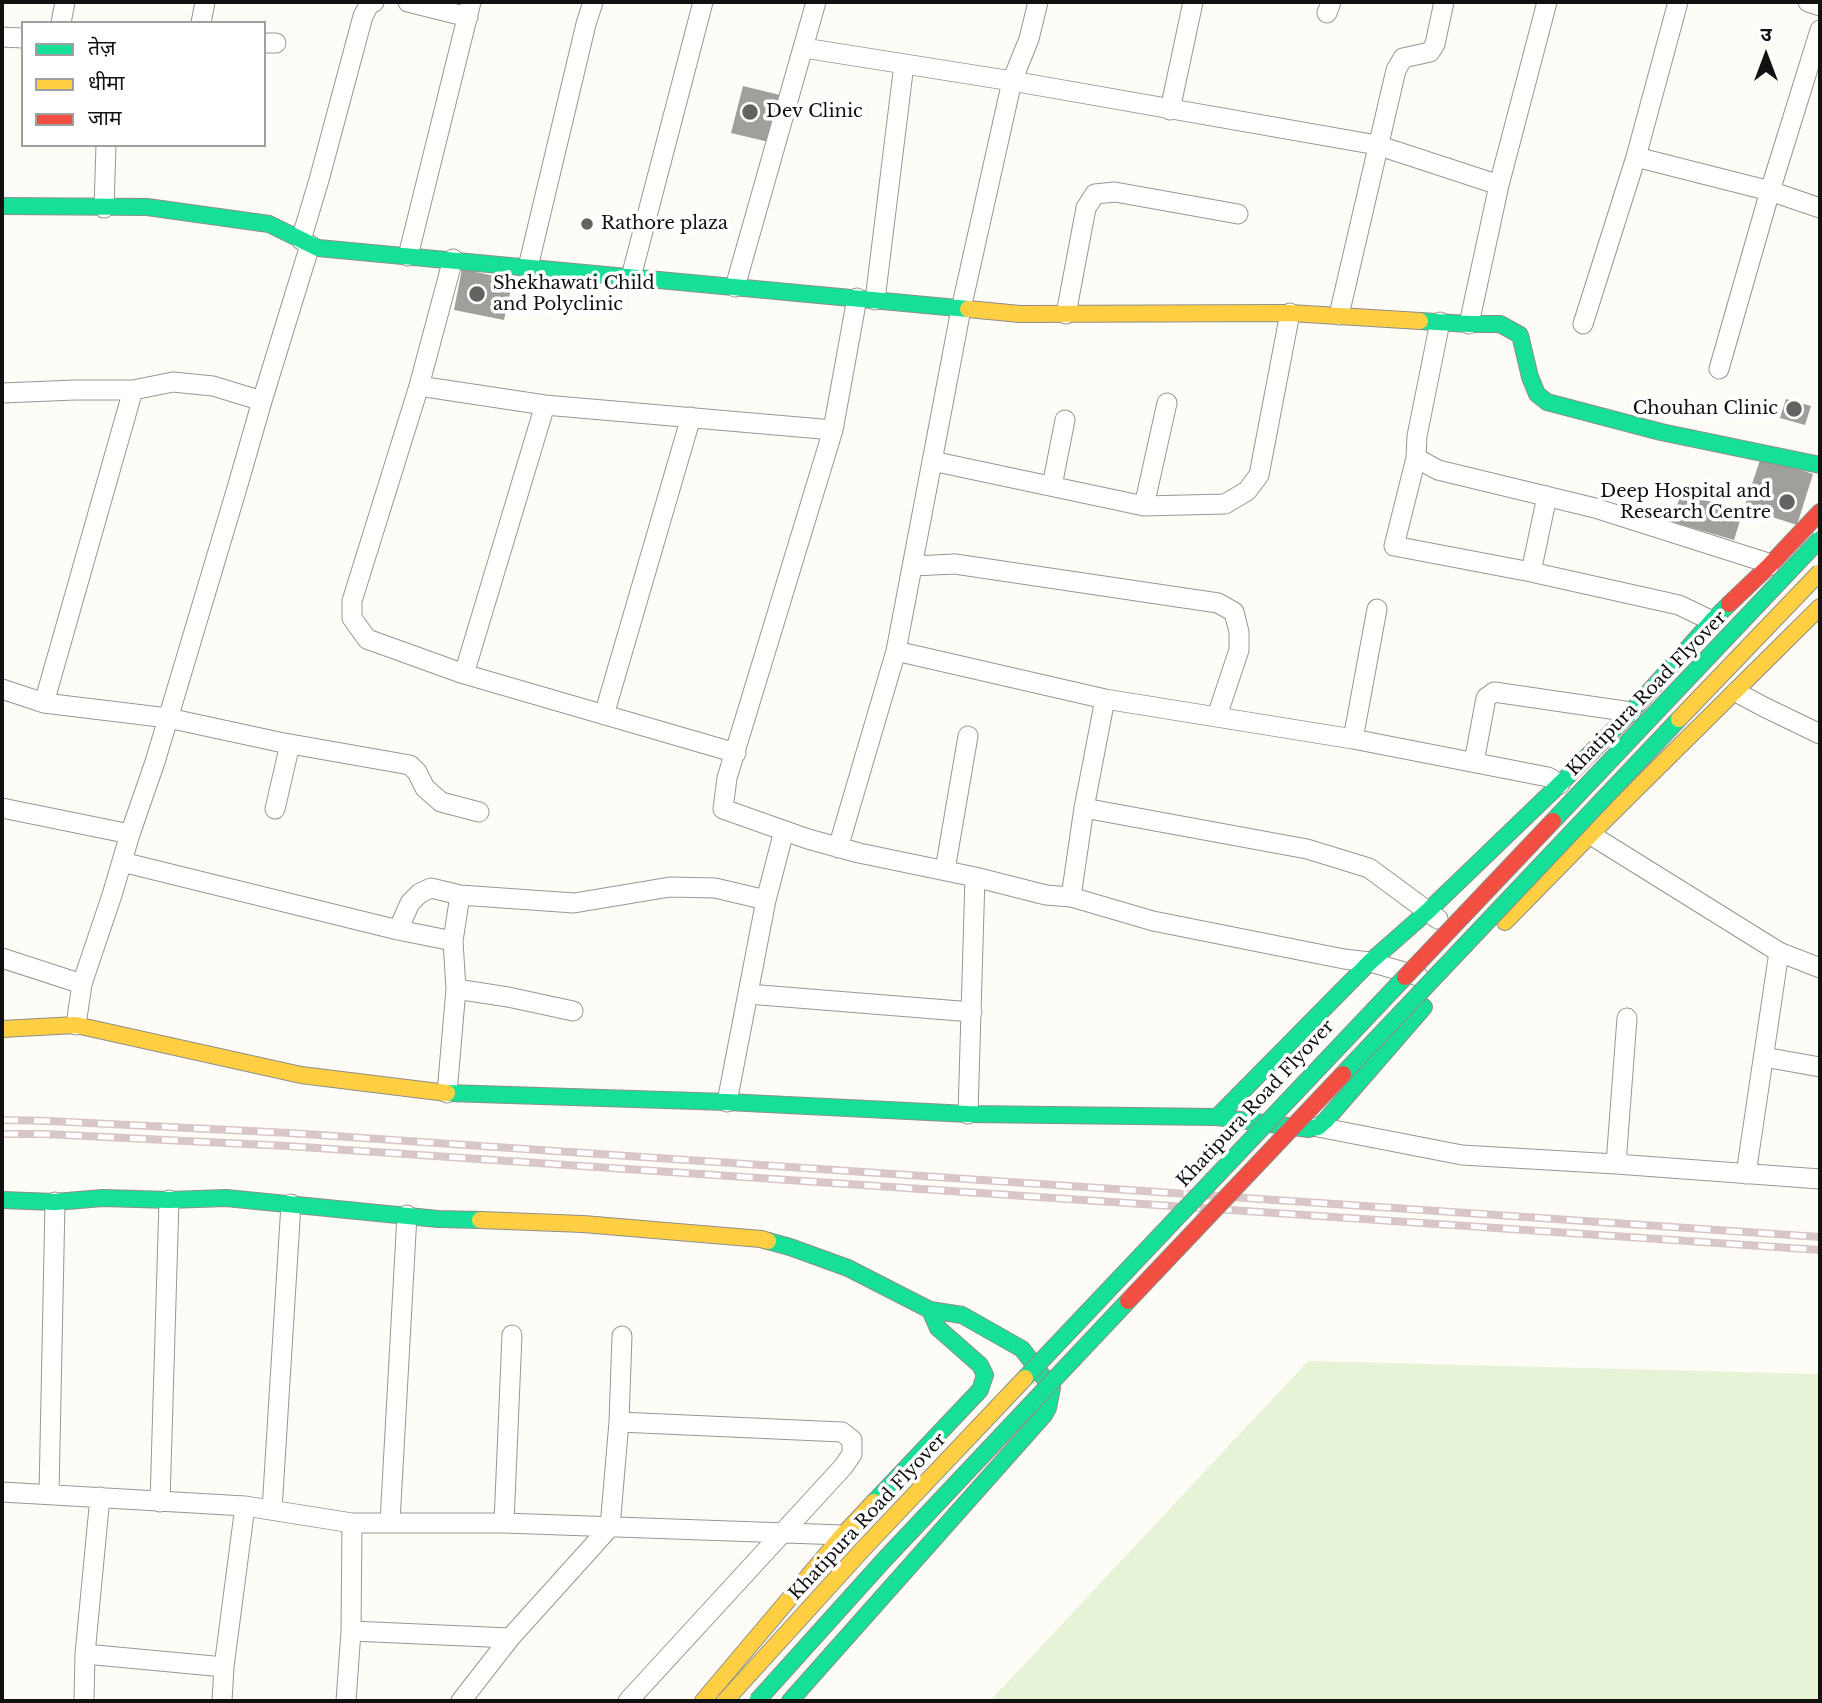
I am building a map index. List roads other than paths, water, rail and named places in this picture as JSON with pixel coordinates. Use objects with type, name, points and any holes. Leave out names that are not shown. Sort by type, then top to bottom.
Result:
[{"type":"street","points":[[61,21],[65,2]]},
{"type":"street","points":[[201,21],[205,2]]},
{"type":"street","points":[[76,1025],[82,984],[155,762],[262,401],[306,243],[319,180],[363,16],[370,3],[374,2]]},
{"type":"street","points":[[408,2],[470,9],[408,256]]},
{"type":"street","points":[[528,267],[593,2]]},
{"type":"street","points":[[631,277],[702,2]]},
{"type":"street","points":[[735,287],[817,2]]},
{"type":"street","points":[[838,848],[896,651],[961,309],[1012,81],[1029,39],[1038,2]]},
{"type":"street","points":[[1170,110],[1193,2]]},
{"type":"street","points":[[1339,314],[1396,70],[1403,58],[1430,51],[1435,44],[1444,2]]},
{"type":"street","points":[[1469,324],[1499,185],[1547,2]]},
{"type":"street","points":[[1583,324],[1636,156],[1678,2]]},
{"type":"street","points":[[1808,2],[1820,6]]},
{"type":"street","points":[[1719,369],[1820,30]]},
{"type":"street","points":[[2,37],[21,38]]},
{"type":"street","points":[[804,48],[1012,81],[1377,145],[1499,185]]},
{"type":"street","points":[[904,64],[866,299],[833,430],[727,778],[723,809],[838,848],[945,870],[1046,895],[1071,898],[1153,921],[1370,962],[1444,984]]},
{"type":"street","points":[[104,208],[106,147]]},
{"type":"street","points":[[1636,156],[1770,191],[1820,208]]},
{"type":"street","points":[[1066,314],[1086,208],[1095,194],[1115,192],[1238,215]]},
{"type":"street","points":[[2,206],[147,207],[269,223],[306,243],[408,256],[1020,314],[1339,314],[1500,324],[1520,335],[1536,394],[1546,402],[1661,432],[1820,465]]},
{"type":"street","points":[[453,259],[419,386],[352,601],[352,618],[367,639],[464,674],[736,753]]},
{"type":"street","points":[[932,461],[1144,506],[1225,504],[1247,492],[1259,475],[1290,313]]},
{"type":"street","points":[[1440,322],[1417,436],[1416,458],[1394,546],[1531,572],[1679,605],[1712,621]]},
{"type":"street","points":[[2,393],[133,390],[173,382],[213,386],[262,401]]},
{"type":"street","points":[[419,386],[545,405],[833,430]]},
{"type":"street","points":[[44,703],[133,390]]},
{"type":"street","points":[[1144,506],[1167,403]]},
{"type":"street","points":[[464,674],[545,405]]},
{"type":"street","points":[[604,715],[691,417]]},
{"type":"street","points":[[1052,486],[1065,420]]},
{"type":"street","points":[[1416,458],[1438,470],[1595,508],[1765,562],[1769,566]]},
{"type":"street","points":[[1531,572],[1547,496]]},
{"type":"street","points":[[1217,1117],[1370,962],[1428,911],[1560,784],[1631,712],[1712,621],[1820,512]]},
{"type":"street","name":"Khatipura Road Flyover","points":[[726,1701],[882,1529],[1820,538]]},
{"type":"street","points":[[912,566],[955,564],[1218,603],[1234,612],[1239,632],[1239,650],[1217,716]]},
{"type":"street","points":[[757,1701],[893,1550],[1820,572]]},
{"type":"street","points":[[2,1029],[76,1025],[301,1075],[447,1093],[727,1102],[968,1114],[1217,1117],[1309,1129],[1326,1120],[1444,984],[1820,607]]},
{"type":"street","points":[[1353,739],[1377,609]]},
{"type":"street","points":[[896,651],[1105,699],[1353,739],[1548,777],[1560,784]]},
{"type":"street","points":[[2,689],[44,703],[167,718],[290,744],[410,765],[425,788],[441,802],[479,812]]},
{"type":"street","points":[[1474,762],[1486,698],[1494,692],[1631,712]]},
{"type":"street","points":[[1736,692],[1820,734]]},
{"type":"street","points":[[1071,898],[1084,808],[1105,699]]},
{"type":"street","points":[[945,870],[968,736]]},
{"type":"street","points":[[275,809],[290,744]]},
{"type":"street","points":[[2,808],[130,834]]},
{"type":"street","points":[[1084,808],[1307,849],[1369,868],[1477,950]]},
{"type":"street","points":[[727,1102],[766,900],[784,831]]},
{"type":"street","points":[[1591,835],[1779,952],[1820,968]]},
{"type":"street","points":[[122,862],[453,942]]},
{"type":"street","points":[[968,1114],[975,877]]},
{"type":"street","points":[[398,930],[411,903],[420,893],[431,888],[460,895],[574,903],[670,887],[715,888],[766,900]]},
{"type":"street","points":[[447,1093],[456,989],[453,942],[460,895]]},
{"type":"street","points":[[1746,1174],[1779,952]]},
{"type":"street","points":[[2,958],[82,984]]},
{"type":"street","points":[[456,989],[573,1011]]},
{"type":"street","points":[[748,994],[972,1012]]},
{"type":"street","points":[[1616,1164],[1627,1018]]},
{"type":"street","points":[[1764,1057],[1820,1067]]},
{"type":"street","points":[[1318,1126],[1462,1154],[1820,1179]]},
{"type":"street","points":[[2,1200],[55,1202],[103,1198],[226,1198],[438,1219],[583,1224],[761,1239],[848,1268],[930,1310],[962,1315],[1022,1349],[1052,1388],[1048,1408],[790,1701]]},
{"type":"street","points":[[160,1502],[169,1200]]},
{"type":"street","points":[[49,1494],[55,1202]]},
{"type":"street","points":[[272,1510],[292,1204]]},
{"type":"street","points":[[390,1522],[407,1215]]},
{"type":"street","points":[[703,1701],[842,1535],[983,1385],[985,1376],[981,1365],[938,1328],[930,1310]]},
{"type":"street","points":[[504,1523],[512,1335]]},
{"type":"street","points":[[461,1701],[510,1638],[610,1527],[619,1422],[622,1336]]},
{"type":"street","points":[[619,1422],[842,1432],[852,1440],[852,1454],[843,1467],[628,1701]]},
{"type":"street","points":[[2,1492],[245,1506],[352,1523],[504,1523],[842,1535]]},
{"type":"street","points":[[84,1701],[85,1654],[100,1497]]},
{"type":"street","points":[[222,1701],[245,1506]]},
{"type":"street","points":[[346,1701],[351,1631],[352,1523]]},
{"type":"street","points":[[351,1631],[510,1638]]},
{"type":"street","points":[[85,1654],[225,1667]]},
{"type":"railway","points":[[2,1120],[290,1133],[1820,1237]]},
{"type":"railway","points":[[2,1134],[287,1146],[1820,1250]]},
{"type":"place","name":"Dev Clinic","points":[[750,112]]},
{"type":"place","name":"Rathore plaza","points":[[587,224]]},
{"type":"place","name":"Shekhawati Child and Polyclinic","points":[[477,294]]},
{"type":"place","name":"Chouhan Clinic","points":[[1794,409]]},
{"type":"place","name":"Deep Hospital and Research Centre","points":[[1787,502]]}]
